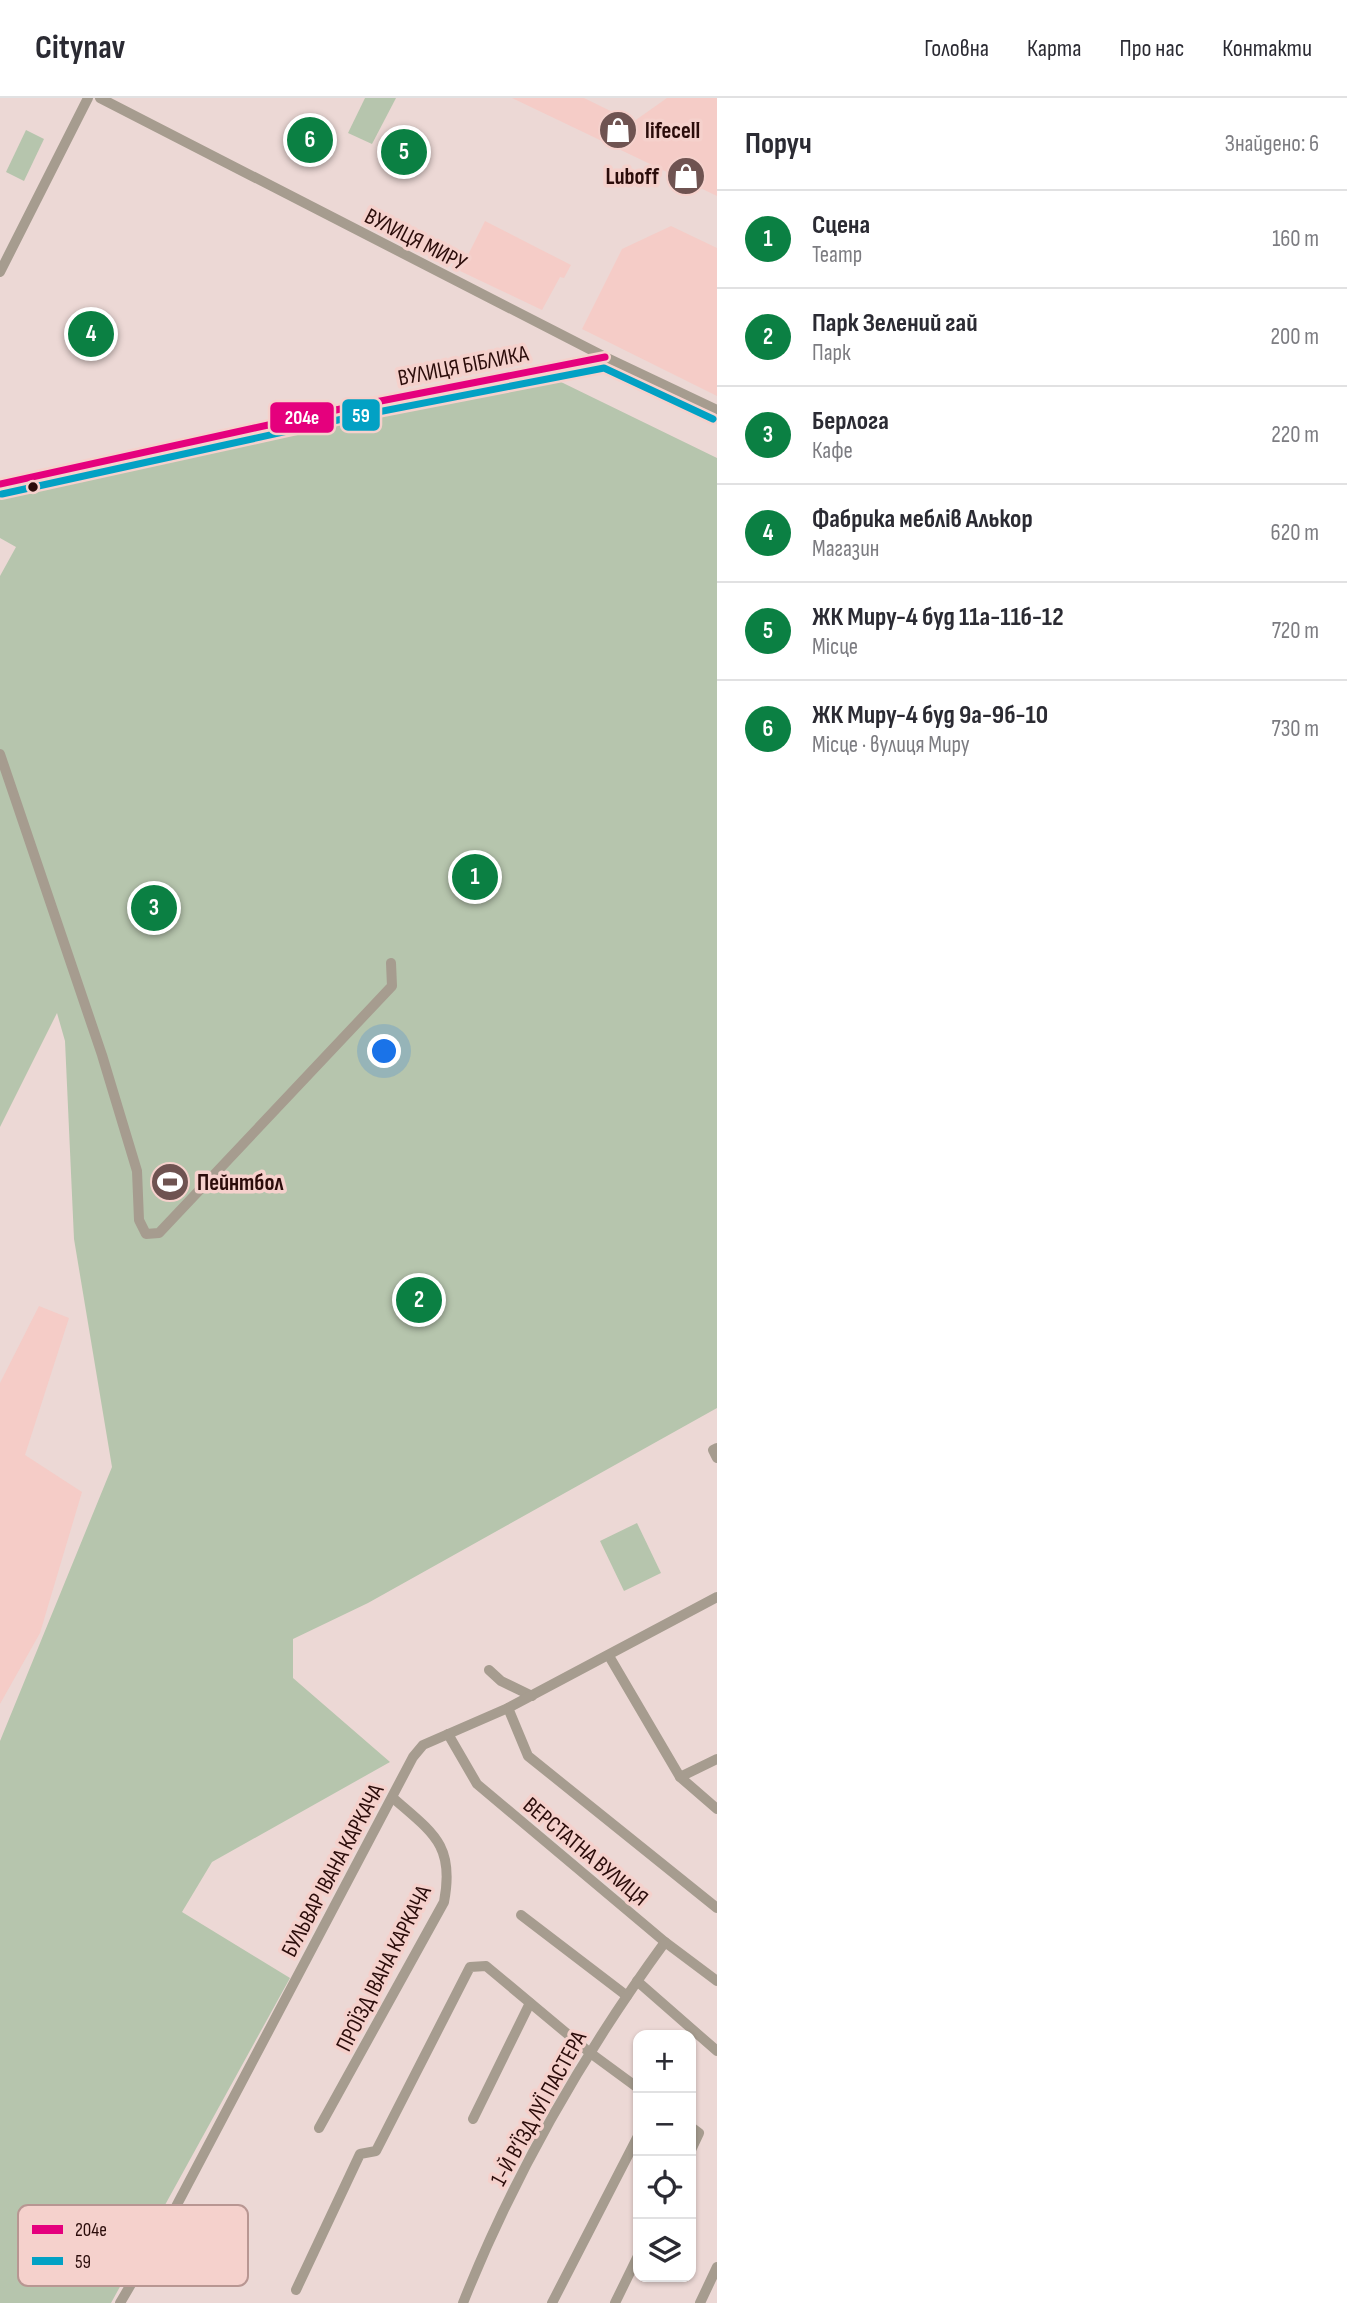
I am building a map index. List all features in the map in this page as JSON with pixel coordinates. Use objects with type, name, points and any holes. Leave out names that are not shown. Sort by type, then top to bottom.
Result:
[{"type":"street","points":[[0,272],[88,98]]},
{"type":"street","name":"ВУЛИЦЯ МИРУ","points":[[100,98],[605,357],[717,410]]},
{"type":"street","name":"ВУЛИЦЯ БІБЛИКА","points":[[0,484],[345,408],[605,357]]},
{"type":"street","points":[[0,754],[126,1134],[137,1171],[139,1220],[146,1234],[159,1233],[393,986],[391,963]]},
{"type":"street","points":[[717,1448],[713,1450],[717,1458]]},
{"type":"street","name":"БУЛЬВАР ІВАНА КАРКАЧА","points":[[177,2205],[423,1745],[508,1709],[717,1597]]},
{"type":"street","points":[[609,1656],[680,1777],[717,1810]]},
{"type":"street","points":[[489,1670],[501,1681],[532,1696]]},
{"type":"street","points":[[508,1709],[528,1756],[717,1908]]},
{"type":"street","name":"ВЕРСТАТНА ВУЛИЦЯ","points":[[448,1734],[477,1784],[665,1942],[717,1981]]},
{"type":"street","points":[[680,1777],[717,1759]]},
{"type":"street","name":"ПРОЇЗД ІВАНА КАРКАЧА","points":[[319,2128],[444,1902],[450,1873],[444,1853],[431,1832],[393,1798]]},
{"type":"street","points":[[521,1915],[627,1996]]},
{"type":"street","name":"1-Й В’ЇЗД ЛУЇ ПАСТЕРА","points":[[463,2303],[488,2241],[589,2052],[665,1942]]},
{"type":"street","points":[[296,2290],[360,2154],[376,2151],[470,1967],[486,1966],[589,2052],[633,2084]]},
{"type":"street","points":[[637,1981],[717,2051]]},
{"type":"street","points":[[473,2119],[530,2003]]},
{"type":"street","points":[[552,2303],[633,2146]]},
{"type":"street","points":[[615,2303],[633,2266]]},
{"type":"street","points":[[700,2303],[717,2266]]},
{"type":"street","name":"БУЛЬВАР ІВАНА КАРКАЧА","points":[[120,2303],[130,2286]]},
{"type":"shaded area","points":[[512,98],[584,98],[633,122],[667,98],[717,98],[717,196]]},
{"type":"shaded area","points":[[485,221],[571,265],[564,278],[560,277],[542,310],[460,271]]},
{"type":"shaded area","points":[[671,226],[717,248],[717,396],[582,329],[622,249]]},
{"type":"shaded area","points":[[39,1306],[69,1318],[25,1455],[82,1492],[40,1633],[0,1704],[0,1383]]},
{"type":"green space","points":[[365,98],[396,98],[372,144],[348,133]]},
{"type":"green space","points":[[26,130],[44,139],[24,181],[6,172]]},
{"type":"green space","points":[[513,379],[561,382],[717,458],[717,1408],[368,1603],[293,1639],[293,1678],[390,1762],[212,1862],[182,1912],[290,1978],[165,2205],[18,2205],[18,2286],[120,2286],[111,2303],[0,2303],[0,1741],[112,1467],[74,1239],[65,1041],[57,1013],[0,1127],[0,576],[16,547],[0,538],[0,488]]},
{"type":"green space","points":[[637,1523],[661,1573],[624,1591],[600,1541]]},
{"type":"transit line","name":"204е","points":[[0,484],[345,408],[605,357]]},
{"type":"transit line","name":"59","points":[[2,494],[347,418],[604,368],[713,419]]},
{"type":"place","name":"lifecell","points":[[618,130]]},
{"type":"place","name":"ЖК Миру-4 буд 9а-9б-10","points":[[310,140]]},
{"type":"place","name":"ЖК Миру-4 буд 11а-11б-12","points":[[404,152]]},
{"type":"place","name":"Luboff","points":[[686,176]]},
{"type":"place","name":"Фабрика меблів Алькор","points":[[91,334]]},
{"type":"place","name":"Сцена","points":[[475,877]]},
{"type":"place","name":"Берлога","points":[[154,908]]},
{"type":"place","name":"Пейнтбол","points":[[170,1182]]},
{"type":"place","name":"Парк Зелений гай","points":[[419,1300]]}]
